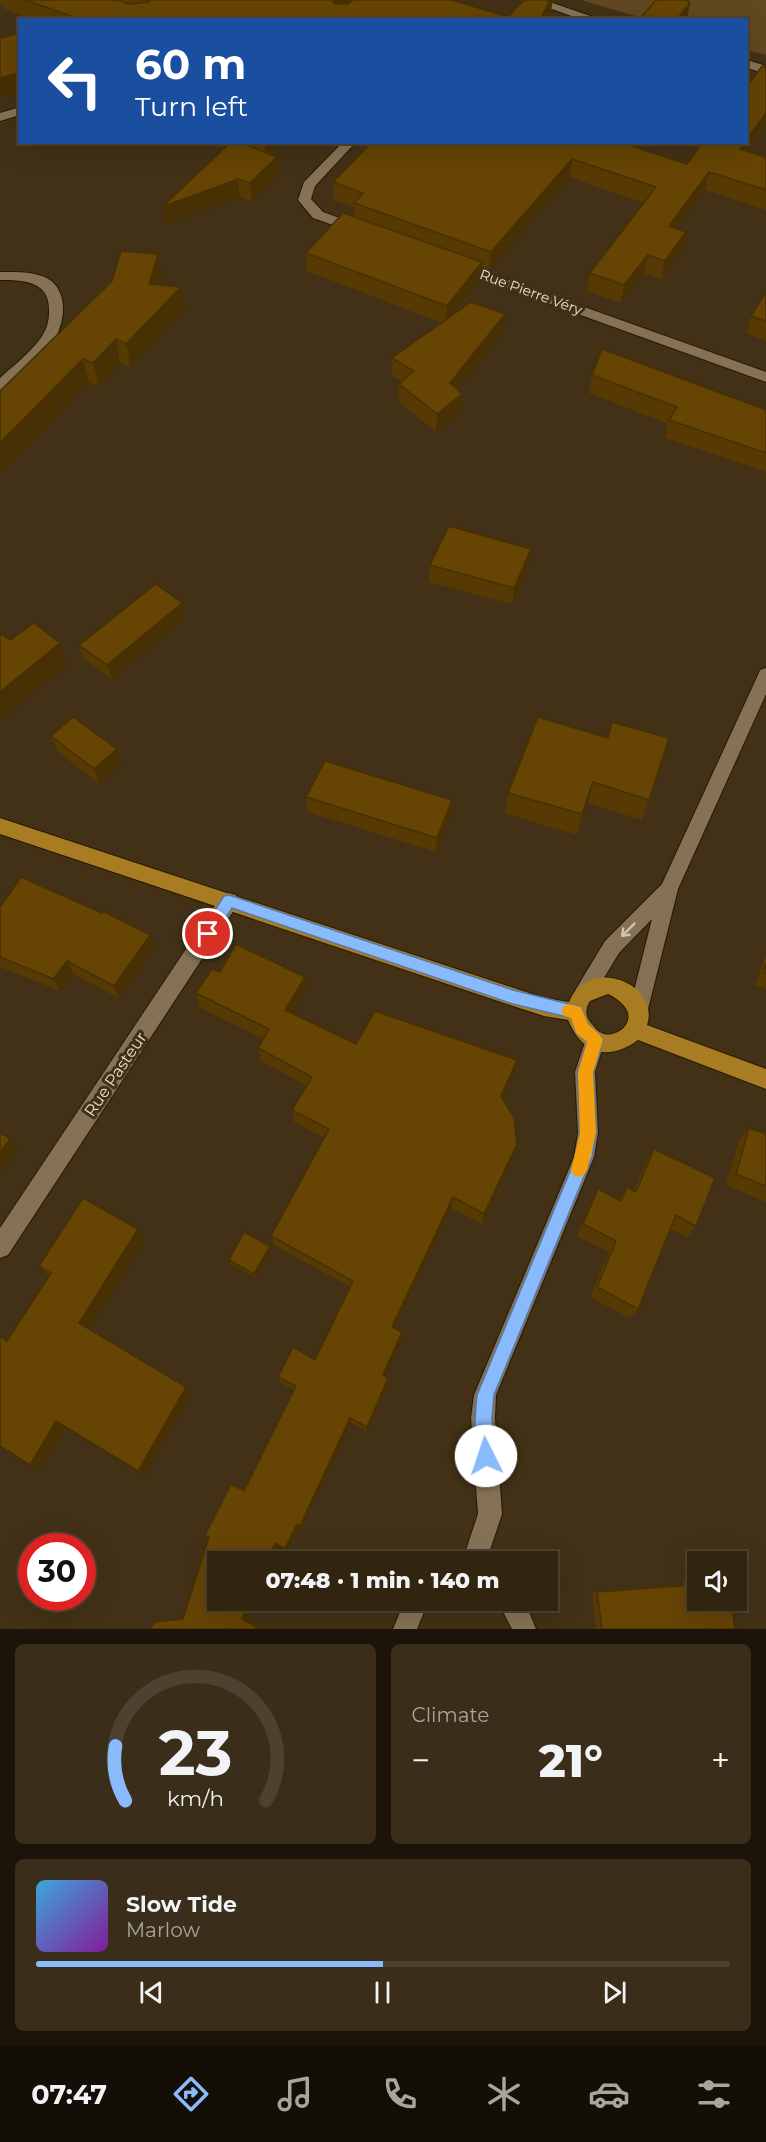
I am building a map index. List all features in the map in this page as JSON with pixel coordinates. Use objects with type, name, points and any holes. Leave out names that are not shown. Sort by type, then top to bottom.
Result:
[{"type":"main road","points":[[0,826],[544,1006],[579,1003],[599,986],[609,985],[628,994],[637,1020],[631,1036],[614,1043],[595,1040],[582,1028],[579,1003]]},
{"type":"main road","points":[[637,1020],[766,1079]]},
{"type":"street","points":[[532,0],[590,18]]},
{"type":"street","points":[[748,64],[766,70]]},
{"type":"street","points":[[0,117],[18,112]]},
{"type":"street","points":[[348,144],[309,185],[304,200],[318,215],[373,235]]},
{"type":"street","name":"Rue Pierre Véry","points":[[449,262],[766,377]]},
{"type":"street","points":[[0,276],[18,277],[46,284],[57,306],[54,323],[47,340],[0,386]]},
{"type":"street","points":[[637,1020],[669,889],[766,676]]},
{"type":"street","points":[[579,1003],[612,947],[669,889]]},
{"type":"street","name":"Rue Pasteur","points":[[0,1247],[229,901]]},
{"type":"street","points":[[478,1551],[490,1514],[483,1418],[486,1395],[584,1157],[588,1133],[585,1072],[595,1040]]},
{"type":"street","points":[[405,1629],[412,1611]]},
{"type":"street","points":[[517,1611],[524,1629]]},
{"type":"shaded area","points":[[581,0],[766,0],[766,55],[748,50],[748,18],[643,18]]},
{"type":"building","points":[[25,0],[118,0],[128,4],[149,2],[143,0],[335,0],[333,2],[335,4],[348,4],[352,0],[452,0],[508,17],[524,0],[550,0],[541,18],[77,18]]},
{"type":"building","points":[[656,0],[686,0],[690,3],[678,18],[641,18]]},
{"type":"building","points":[[18,34],[18,73],[0,78],[0,38]]},
{"type":"building","points":[[762,66],[766,67],[766,113],[748,138],[748,85]]},
{"type":"building","points":[[229,144],[244,144],[277,157],[250,183],[238,179],[162,207]]},
{"type":"building","points":[[370,144],[625,144],[687,164],[702,144],[743,144],[740,149],[766,157],[766,190],[709,172],[669,226],[686,232],[665,261],[648,255],[624,285],[590,273],[656,187],[572,159],[491,252],[354,203],[363,193],[333,182]]},
{"type":"building","points":[[343,213],[482,262],[447,306],[306,253]]},
{"type":"building","points":[[121,251],[158,254],[149,284],[181,287],[126,344],[116,339],[93,363],[83,359],[0,443],[0,391],[112,281]]},
{"type":"building","points":[[766,292],[766,321],[751,316]]},
{"type":"building","points":[[471,302],[505,314],[450,383],[462,394],[437,414],[399,384],[414,371],[392,358]]},
{"type":"building","points":[[602,349],[766,410],[766,453],[669,420],[677,407],[592,375]]},
{"type":"building","points":[[449,526],[531,549],[514,588],[430,565]]},
{"type":"building","points":[[156,584],[182,603],[107,665],[79,645]]},
{"type":"building","points":[[34,623],[60,643],[0,692],[0,633],[10,640]]},
{"type":"building","points":[[73,717],[117,749],[94,769],[51,736]]},
{"type":"building","points":[[538,717],[608,738],[612,722],[669,738],[649,800],[593,782],[582,814],[508,793]]},
{"type":"building","points":[[325,761],[452,800],[437,838],[306,797]]},
{"type":"building","points":[[21,877],[102,913],[103,911],[150,935],[114,986],[67,961],[53,979],[0,957],[0,907]]},
{"type":"building","points":[[236,944],[305,977],[285,1010],[356,1044],[375,1011],[517,1060],[501,1096],[514,1118],[517,1144],[484,1214],[453,1197],[392,1327],[402,1332],[383,1375],[388,1378],[367,1427],[350,1418],[300,1526],[297,1524],[285,1549],[275,1543],[272,1551],[207,1551],[207,1611],[245,1611],[242,1619],[259,1629],[150,1629],[155,1622],[183,1619],[209,1537],[205,1535],[231,1484],[244,1491],[296,1386],[278,1377],[293,1347],[315,1360],[353,1281],[271,1236],[329,1129],[292,1110],[312,1077],[258,1048],[269,1029],[196,993],[212,969],[220,972]]},
{"type":"building","points":[[749,1128],[766,1134],[766,1186],[736,1174]]},
{"type":"building","points":[[0,1133],[10,1139],[0,1153]]},
{"type":"building","points":[[654,1149],[715,1178],[696,1226],[676,1215],[638,1309],[597,1287],[616,1241],[583,1224],[598,1189],[621,1201],[627,1187],[636,1192]]},
{"type":"building","points":[[83,1198],[138,1229],[79,1323],[186,1387],[138,1471],[56,1421],[30,1465],[0,1446],[0,1337],[7,1341],[51,1273],[39,1266]]},
{"type":"building","points":[[244,1232],[270,1246],[254,1274],[229,1260]]},
{"type":"building","points":[[687,1585],[687,1611],[733,1611],[735,1629],[602,1629],[597,1592]]},
{"type":"slow traffic","points":[[569,1011],[576,1012],[582,1028],[595,1040],[585,1072],[588,1133],[579,1170]]},
{"type":"route","points":[[208,934],[229,901],[513,997],[576,1012],[582,1028],[595,1040],[585,1072],[588,1133],[584,1157],[486,1395],[483,1418],[486,1456]]}]
